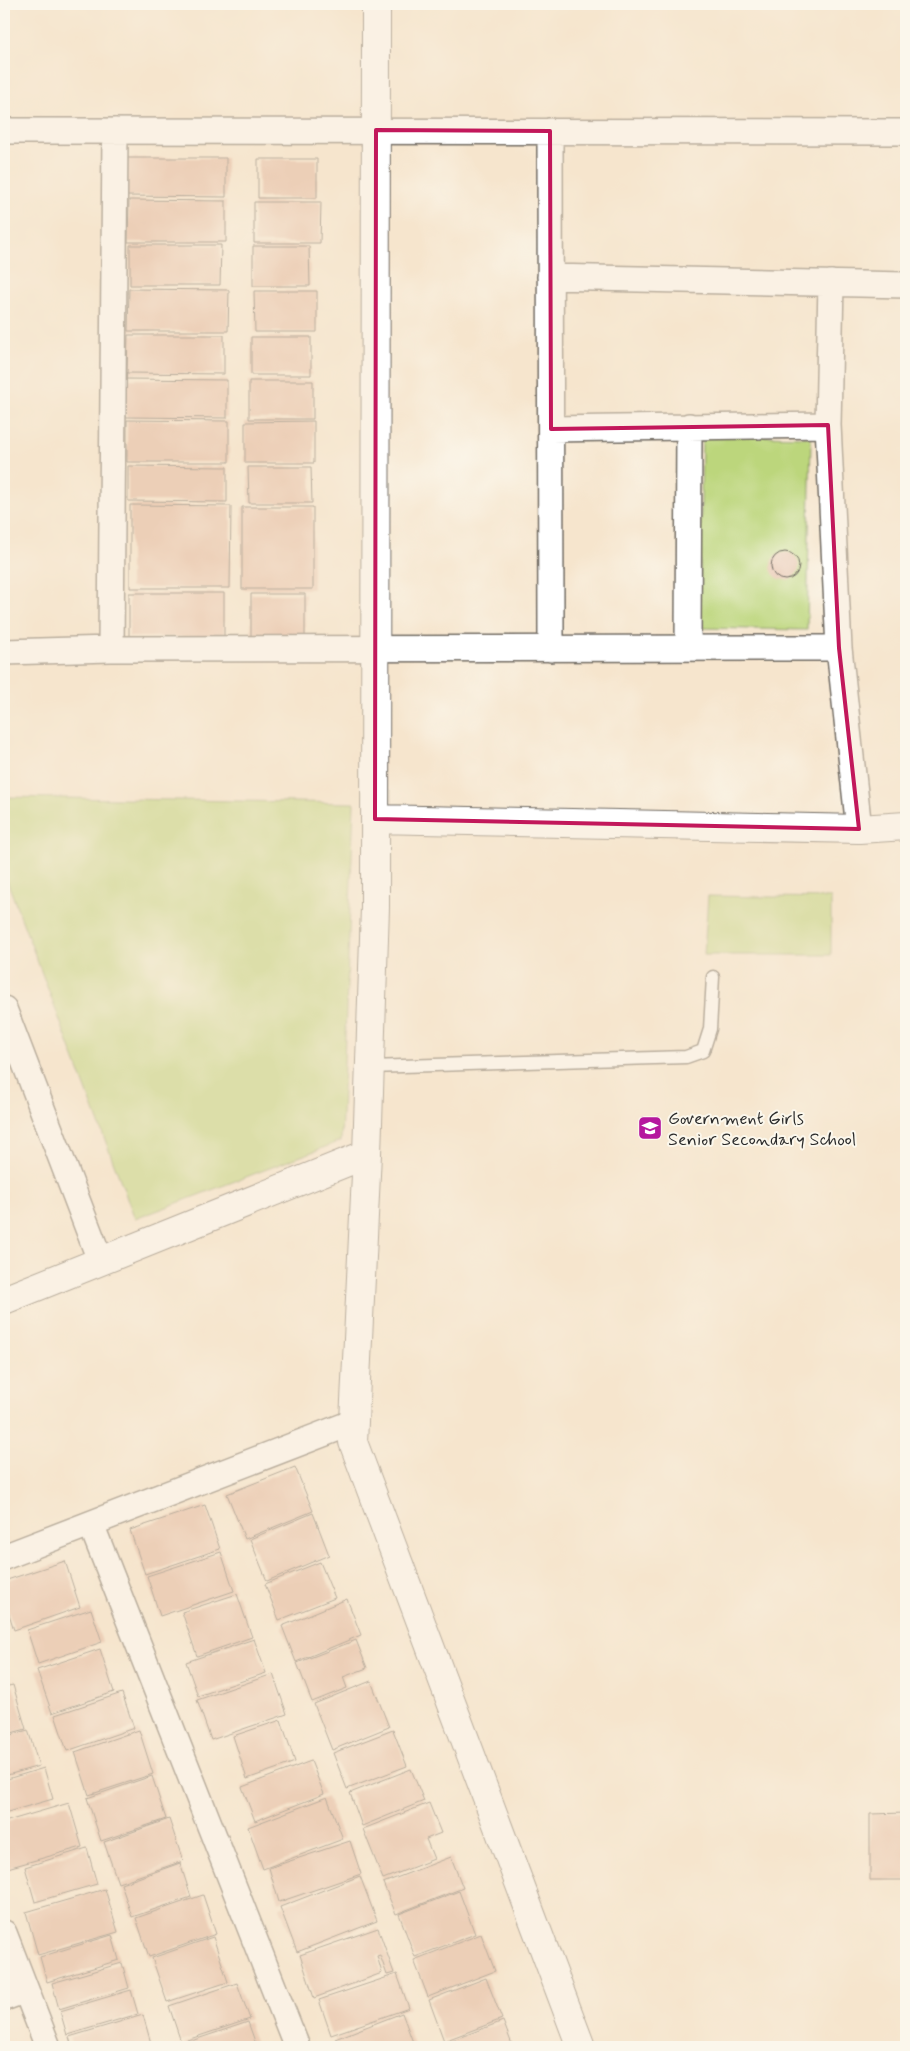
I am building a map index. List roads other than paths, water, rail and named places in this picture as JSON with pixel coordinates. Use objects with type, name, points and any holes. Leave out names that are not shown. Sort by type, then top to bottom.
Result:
[{"type":"street","points":[[376,4],[375,907],[367,1154],[353,1442],[581,2047]]},
{"type":"street","points":[[4,131],[906,132]]},
{"type":"street","points":[[111,649],[114,131]]},
{"type":"street","points":[[550,131],[550,648]]},
{"type":"street","points":[[550,277],[906,285]]},
{"type":"street","points":[[831,283],[828,425],[838,648],[859,829]]},
{"type":"street","points":[[551,429],[828,425]]},
{"type":"street","points":[[688,648],[689,426]]},
{"type":"street","points":[[4,652],[111,649],[838,648]]},
{"type":"street","points":[[374,819],[859,829],[906,826]]},
{"type":"street","points":[[4,1009],[100,1260]]},
{"type":"street","points":[[4,1300],[367,1154]]},
{"type":"street","points":[[4,1557],[354,1422]]},
{"type":"street","points":[[91,1524],[297,2047]]},
{"type":"street","points":[[4,1933],[15,1994],[48,2047]]},
{"type":"lane","points":[[370,1067],[686,1057],[704,1051],[710,1029],[713,977]]},
{"type":"place","name":"Government Girls Senior Secondary School","points":[[650,1128]]}]
